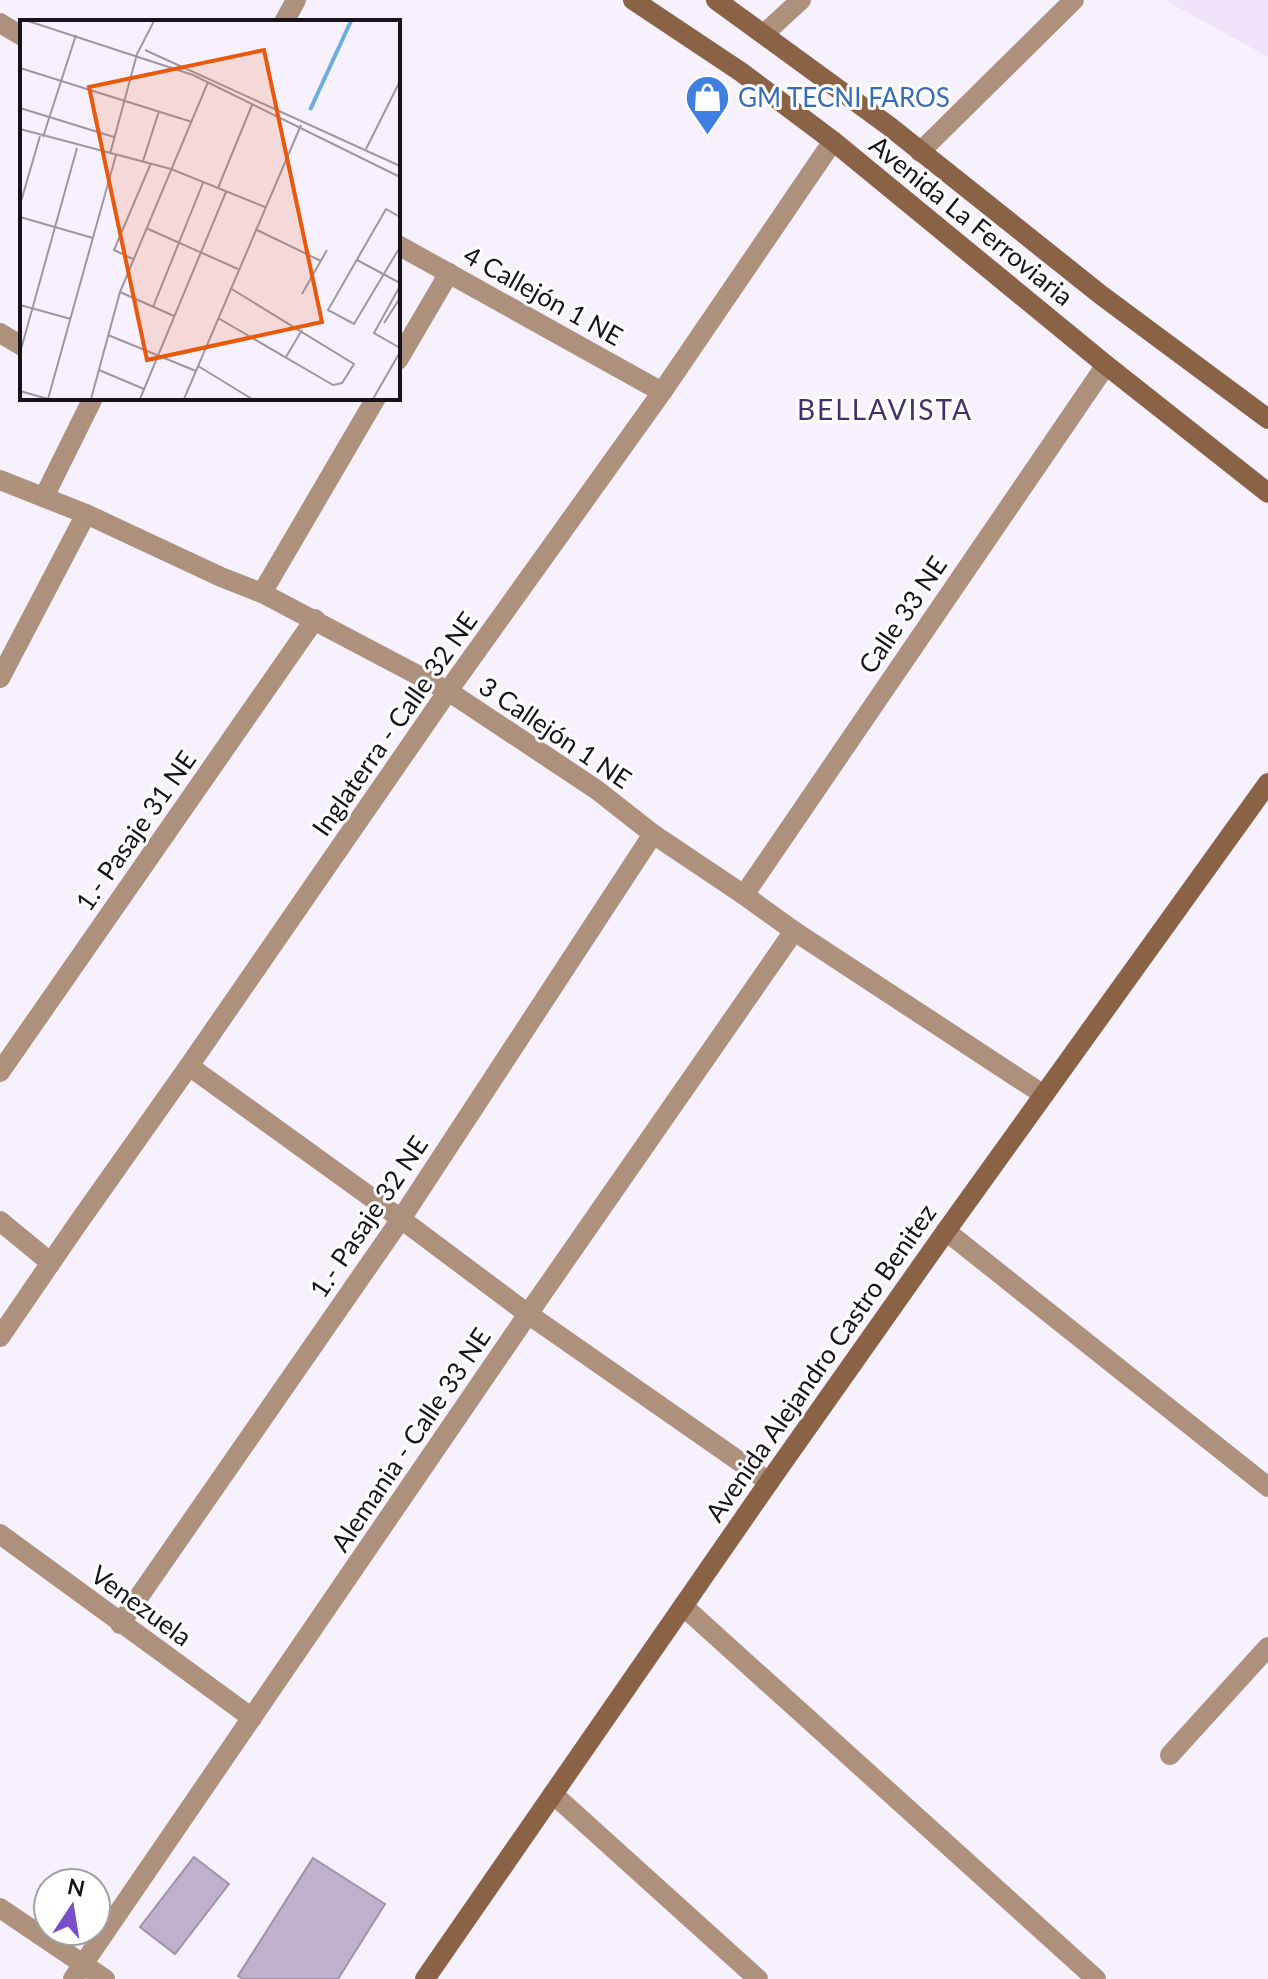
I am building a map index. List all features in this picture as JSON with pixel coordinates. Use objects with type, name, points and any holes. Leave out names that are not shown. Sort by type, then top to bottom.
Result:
[{"type":"main road","name":"Avenida La Ferroviaria","points":[[633,0],[741,72],[833,141],[1106,365],[1268,493]]},
{"type":"main road","name":"Avenida La Ferroviaria","points":[[716,0],[889,126],[1101,295],[1268,419]]},
{"type":"main road","name":"Avenida Alejandro Castro Benitez","points":[[425,1979],[769,1482],[1268,783]]},
{"type":"street","points":[[285,20],[296,0]]},
{"type":"street","points":[[764,34],[801,0]]},
{"type":"street","points":[[920,152],[1074,0]]},
{"type":"street","points":[[0,23],[20,35]]},
{"type":"street","name":"Inglaterra - Calle 32 NE","points":[[0,1337],[448,691],[662,392],[833,141]]},
{"type":"street","name":"4 Callejón 1 NE","points":[[400,246],[662,392]]},
{"type":"street","points":[[400,357],[449,273]]},
{"type":"street","points":[[0,333],[20,345]]},
{"type":"street","name":"Calle 33 NE","points":[[744,895],[1106,365]]},
{"type":"street","points":[[44,497],[92,400]]},
{"type":"street","points":[[262,593],[375,400]]},
{"type":"street","name":"3 Callejón 1 NE","points":[[0,480],[86,514],[262,593],[448,691],[597,790],[653,834],[794,931],[1044,1095]]},
{"type":"street","points":[[0,678],[86,514]]},
{"type":"street","name":"1.- Pasaje 31 NE","points":[[0,1072],[315,619]]},
{"type":"street","name":"1.- Pasaje 32 NE","points":[[120,1624],[401,1219],[653,834]]},
{"type":"street","name":"Alemania - Calle 33 NE","points":[[79,1972],[528,1314],[794,931]]},
{"type":"street","points":[[189,1066],[528,1314],[769,1482]]},
{"type":"street","points":[[0,1221],[51,1263]]},
{"type":"street","points":[[946,1231],[1268,1487]]},
{"type":"street","name":"Venezuela","points":[[0,1534],[252,1718]]},
{"type":"street","points":[[683,1606],[1096,1979]]},
{"type":"street","points":[[1170,1755],[1268,1647]]},
{"type":"street","points":[[553,1794],[758,1979]]},
{"type":"street","points":[[0,1908],[79,1972],[105,1979]]},
{"type":"shaded area","points":[[1165,0],[1268,0],[1268,57]]},
{"type":"building","points":[[194,1857],[229,1884],[175,1954],[140,1927]]},
{"type":"building","points":[[313,1858],[385,1904],[338,1979],[243,1979],[238,1976]]},
{"type":"place","name":"GM TECNI FAROS","points":[[707,137]]},
{"type":"district","name":"BELLAVISTA","points":[[885,410]]}]
